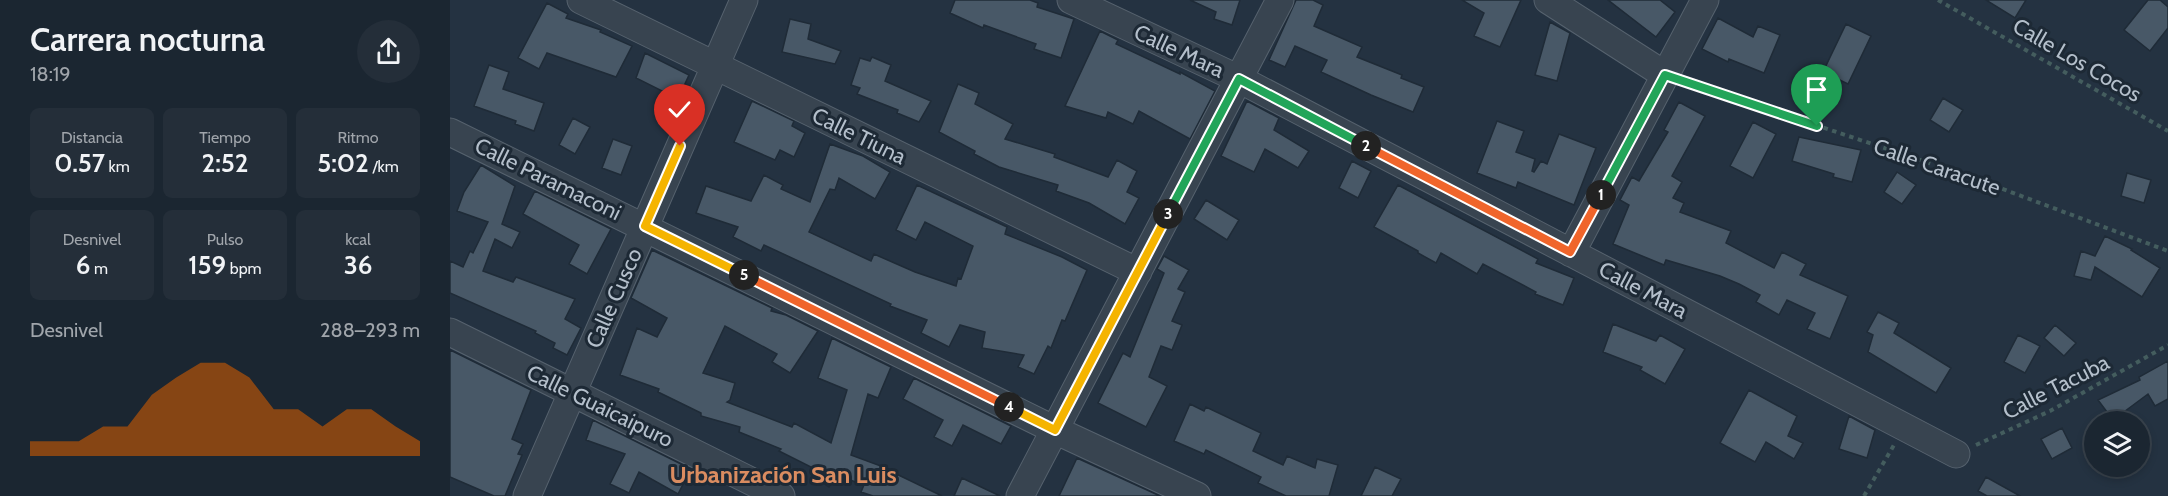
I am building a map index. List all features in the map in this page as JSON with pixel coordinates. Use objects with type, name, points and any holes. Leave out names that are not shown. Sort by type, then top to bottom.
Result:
[{"type":"street","name":"Calle Tiuna","points":[[581,0],[1138,272]]},
{"type":"street","name":"Calle Cusco","points":[[527,496],[744,0]]},
{"type":"street","name":"Calle Mara","points":[[1071,0],[1239,79],[1956,454]]},
{"type":"street","points":[[1020,496],[1280,0]]},
{"type":"street","points":[[1548,0],[1665,75]]},
{"type":"street","points":[[1570,252],[1705,0]]},
{"type":"street","name":"Calle Paramaconi","points":[[450,132],[645,226],[1055,430],[1197,496]]},
{"type":"street","name":"Calle Guaicaipuro","points":[[450,332],[781,496]]},
{"type":"path","name":"Calle Los Cocos","points":[[1938,0],[2168,131]]},
{"type":"path","name":"Calle Caracute","points":[[1665,75],[1968,176],[2168,250]]},
{"type":"path","name":"Calle Tacuba","points":[[1956,454],[2050,411],[2168,345]]},
{"type":"path","points":[[1864,496],[1904,427]]},
{"type":"building","points":[[955,0],[1030,0],[1038,3],[1037,7],[1074,19],[1061,58],[1034,49],[1036,44],[984,25],[983,28],[950,13]]},
{"type":"building","points":[[1190,0],[1240,0],[1232,25],[1214,19],[1216,12]]},
{"type":"building","points":[[1296,0],[1313,0],[1323,5],[1314,26],[1362,47],[1357,57],[1402,75],[1401,78],[1424,87],[1413,112],[1321,72],[1327,60],[1295,46],[1285,67],[1269,60]]},
{"type":"building","points":[[1462,0],[1521,0],[1500,47],[1474,36],[1484,13]]},
{"type":"building","points":[[1608,0],[1660,0],[1675,12],[1656,37]]},
{"type":"building","points":[[1986,0],[2026,0],[2015,18]]},
{"type":"building","points":[[2148,0],[2160,0],[2168,7],[2168,28],[2150,51],[2124,30]]},
{"type":"building","points":[[547,3],[568,14],[566,18],[601,30],[600,32],[632,46],[616,77],[547,53],[539,69],[518,58]]},
{"type":"building","points":[[1718,18],[1753,37],[1758,26],[1780,35],[1764,73],[1729,59],[1728,62],[1702,49]]},
{"type":"building","points":[[790,19],[811,24],[808,39],[841,51],[835,64],[782,52]]},
{"type":"building","points":[[1550,22],[1570,33],[1557,81],[1535,75]]},
{"type":"building","points":[[1846,24],[1871,36],[1848,84],[1823,72]]},
{"type":"building","points":[[1100,31],[1118,40],[1116,44],[1180,74],[1180,72],[1215,91],[1190,139],[1139,111],[1133,124],[1108,112],[1106,118],[1065,106]]},
{"type":"building","points":[[645,53],[689,75],[678,99],[636,78]]},
{"type":"building","points":[[872,57],[891,65],[885,81],[931,101],[919,122],[897,113],[898,110],[857,94],[860,88],[851,85],[860,58],[870,61]]},
{"type":"building","points":[[489,65],[509,72],[503,89],[544,103],[534,131],[515,124],[516,121],[474,106]]},
{"type":"building","points":[[958,84],[979,93],[975,104],[1013,124],[1005,139],[1055,154],[1054,157],[1108,177],[1117,160],[1137,171],[1127,192],[1139,198],[1125,224],[1089,203],[1056,191],[1058,185],[999,167],[939,132]]},
{"type":"building","points":[[1943,98],[1963,110],[1949,132],[1930,120]]},
{"type":"building","points":[[752,101],[794,121],[792,126],[805,133],[794,157],[780,150],[775,160],[734,142]]},
{"type":"building","points":[[1247,101],[1279,118],[1274,130],[1309,151],[1298,168],[1265,149],[1254,172],[1221,156]]},
{"type":"building","points":[[1679,102],[1705,116],[1672,176],[1682,182],[1673,198],[1684,203],[1680,212],[1731,231],[1726,243],[1774,268],[1782,252],[1806,264],[1800,275],[1848,296],[1830,339],[1807,329],[1815,313],[1787,300],[1779,315],[1756,302],[1760,295],[1739,284],[1666,260],[1664,265],[1613,244],[1629,205],[1620,200],[1632,177],[1639,181],[1668,132],[1664,130]]},
{"type":"building","points":[[573,118],[590,127],[575,154],[559,145]]},
{"type":"building","points":[[1497,121],[1524,131],[1516,152],[1535,159],[1532,171],[1534,172],[1541,161],[1547,164],[1559,134],[1596,148],[1574,205],[1518,182],[1516,188],[1477,173]]},
{"type":"building","points":[[1753,122],[1776,134],[1753,178],[1730,166]]},
{"type":"building","points":[[1799,137],[1861,150],[1852,182],[1792,161]]},
{"type":"building","points":[[613,139],[632,146],[621,175],[602,168]]},
{"type":"building","points":[[830,144],[863,156],[890,172],[875,199],[839,178],[835,190],[830,189],[809,232],[871,261],[874,254],[915,272],[956,286],[958,278],[961,279],[973,246],[925,222],[916,240],[896,230],[917,185],[1007,227],[1005,234],[1062,257],[1087,270],[1065,321],[1062,320],[1051,348],[1048,346],[1034,374],[1018,367],[1024,355],[982,348],[985,332],[960,325],[949,347],[921,333],[927,320],[890,306],[891,304],[764,245],[761,251],[733,237],[738,227],[696,213],[706,186],[751,201],[764,175],[783,185],[781,189],[810,202]]},
{"type":"building","points":[[1352,161],[1371,171],[1358,198],[1339,188]]},
{"type":"building","points":[[481,165],[515,186],[502,224],[520,232],[512,248],[495,239],[483,271],[513,282],[516,277],[575,299],[565,319],[581,328],[567,355],[553,348],[555,343],[535,333],[536,331],[450,293],[450,261],[463,267],[470,251],[473,253],[488,222],[457,211],[464,192]]},
{"type":"building","points":[[1897,172],[1916,185],[1902,204],[1884,192]]},
{"type":"building","points":[[2127,173],[2151,180],[2144,203],[2121,196]]},
{"type":"building","points":[[1398,185],[1538,259],[1536,263],[1574,278],[1563,305],[1535,294],[1536,292],[1483,264],[1477,274],[1441,253],[1436,263],[1374,227]]},
{"type":"building","points":[[535,191],[611,229],[587,274],[569,264],[579,245],[523,214]]},
{"type":"building","points":[[1206,200],[1239,220],[1227,240],[1194,219]]},
{"type":"building","points":[[2105,236],[2132,249],[2160,268],[2142,297],[2095,267],[2091,280],[2074,276],[2081,251],[2095,256]]},
{"type":"building","points":[[652,250],[772,308],[771,311],[786,315],[818,331],[790,373],[772,362],[777,354],[725,326],[703,373],[735,383],[730,400],[727,402],[792,427],[794,423],[831,443],[847,390],[818,378],[832,338],[891,367],[878,398],[868,394],[851,455],[889,469],[942,496],[873,496],[861,492],[864,485],[836,475],[829,487],[813,476],[817,470],[779,451],[781,449],[739,432],[740,427],[701,416],[701,413],[658,392],[659,389],[620,375],[637,328],[657,337],[667,318],[631,298]]},
{"type":"building","points":[[1164,256],[1189,270],[1178,289],[1185,292],[1172,321],[1182,325],[1172,350],[1161,346],[1149,377],[1167,386],[1146,427],[1098,403],[1123,353],[1130,357],[1164,273],[1157,269]]},
{"type":"building","points":[[1878,312],[1899,323],[1894,333],[1951,368],[1936,393],[1868,352],[1873,335],[1867,332]]},
{"type":"building","points":[[1613,324],[1656,341],[1660,335],[1685,349],[1665,384],[1640,370],[1642,367],[1603,352]]},
{"type":"building","points":[[2055,325],[2076,343],[2064,356],[2044,338]]},
{"type":"building","points":[[2018,335],[2040,346],[2025,373],[2004,362]]},
{"type":"building","points":[[450,350],[531,390],[512,439],[523,444],[518,454],[522,455],[505,496],[494,496],[450,477]]},
{"type":"building","points":[[2168,361],[2168,399],[2155,406],[2148,394],[2125,411],[2106,411],[2098,400],[2140,380],[2139,377]]},
{"type":"building","points":[[914,378],[1011,426],[1001,444],[963,425],[952,446],[934,437],[943,420],[903,399]]},
{"type":"building","points":[[1749,390],[1797,416],[1788,436],[1803,443],[1794,459],[1766,442],[1755,462],[1720,443]]},
{"type":"building","points":[[1190,404],[1204,411],[1206,407],[1261,433],[1253,451],[1283,465],[1287,456],[1315,468],[1317,459],[1338,465],[1329,496],[1286,496],[1258,483],[1261,477],[1206,450],[1204,454],[1174,441]]},
{"type":"building","points":[[1849,416],[1875,430],[1867,458],[1839,449]]},
{"type":"building","points":[[593,420],[691,469],[678,494],[639,472],[629,493],[610,484],[625,454],[586,440]]},
{"type":"building","points":[[2062,428],[2072,448],[2052,459],[2041,439]]},
{"type":"building","points":[[1077,458],[1160,496],[1059,496]]},
{"type":"building","points":[[1375,467],[1401,479],[1392,496],[1361,496]]},
{"type":"building","points":[[1986,477],[2020,496],[1987,496],[1978,491]]},
{"type":"building","points":[[962,478],[1000,496],[954,496]]},
{"type":"district","name":"Urbanización San Luis","points":[[783,474]]},
{"type":"route","points":[[680,146],[645,226],[1055,430],[1239,79],[1570,252],[1665,75],[1817,126]]}]
